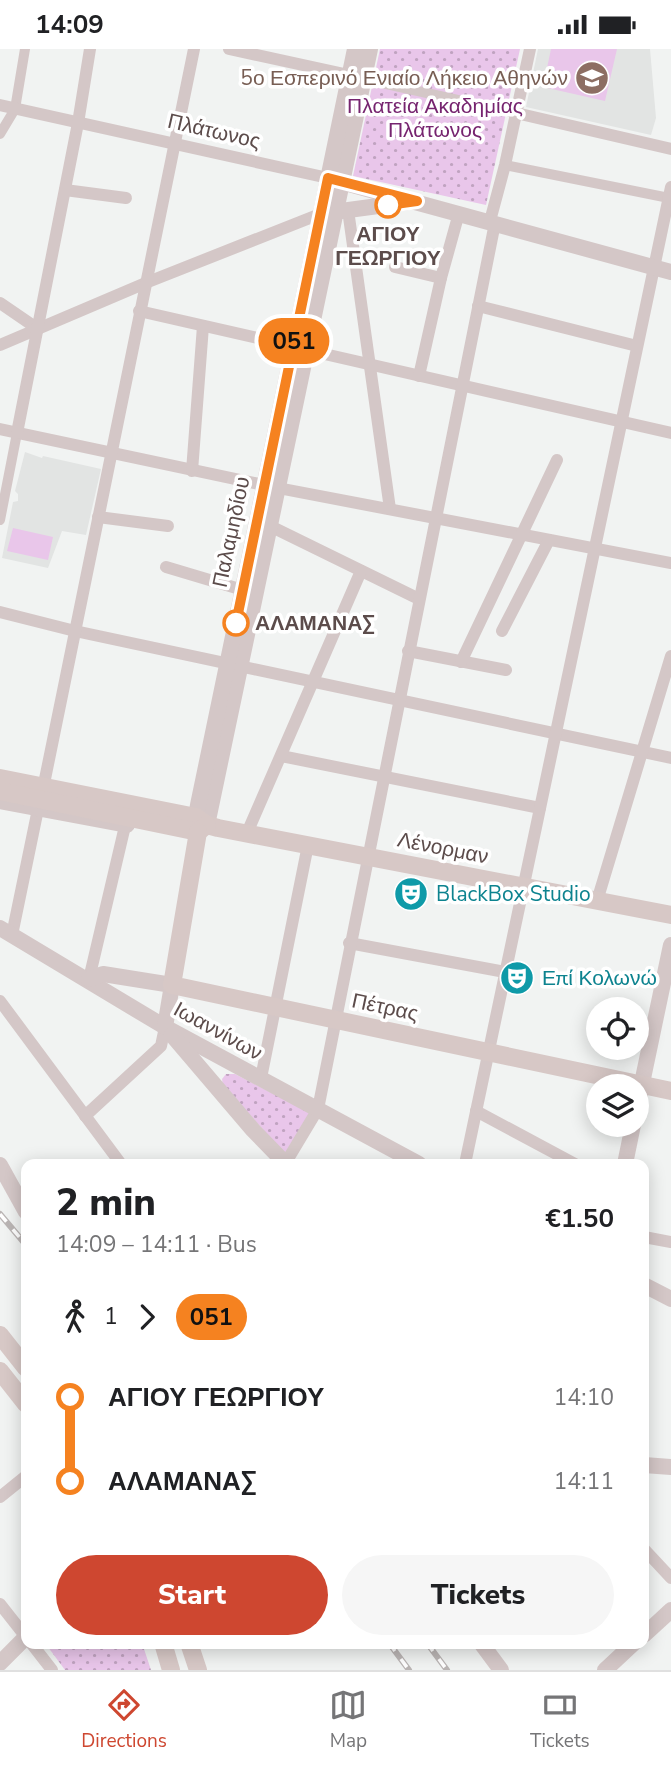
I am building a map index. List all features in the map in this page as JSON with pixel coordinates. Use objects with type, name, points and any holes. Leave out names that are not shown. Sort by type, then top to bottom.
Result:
[{"type":"main road","name":"Λένορμαν","points":[[0,778],[130,803],[200,825],[671,915]]},
{"type":"main road","name":"Λένορμαν","points":[[0,791],[134,823],[200,825]]},
{"type":"main road","name":"Παλαμηδίου","points":[[172,985],[200,825]]},
{"type":"main road","name":"Πέτρας","points":[[172,985],[591,1074]]},
{"type":"main road","name":"Πέτρας","points":[[649,1086],[671,1091]]},
{"type":"main road","points":[[0,1335],[21,1362]]},
{"type":"main road","points":[[0,1370],[21,1397]]},
{"type":"main road","points":[[165,1649],[172,1670]]},
{"type":"main road","points":[[191,1649],[198,1670]]},
{"type":"street","points":[[0,134],[15,109],[25,49]]},
{"type":"street","points":[[0,520],[78,123],[90,49]]},
{"type":"street","points":[[45,779],[194,49]]},
{"type":"street","points":[[229,49],[296,55],[356,77],[671,149]]},
{"type":"street","name":"Παλαμηδίου","points":[[234,664],[243,590],[271,487],[300,348],[335,212],[335,180],[356,77],[355,49]]},
{"type":"street","name":"Παλαμηδίου","points":[[356,77],[370,49]]},
{"type":"street","points":[[289,1159],[318,1109],[478,306],[492,222],[530,49]]},
{"type":"street","name":"Πλάτωνος","points":[[0,105],[335,180],[671,272]]},
{"type":"street","points":[[466,1159],[670,193],[505,165]]},
{"type":"street","points":[[65,191],[126,198]]},
{"type":"street","name":"Πλάτωνος","points":[[335,212],[417,201]]},
{"type":"street","points":[[0,345],[148,282],[335,212],[370,363],[390,509]]},
{"type":"street","points":[[419,376],[459,213]]},
{"type":"street","points":[[395,267],[441,278]]},
{"type":"street","points":[[0,303],[38,329]]},
{"type":"street","points":[[478,306],[638,346]]},
{"type":"street","points":[[139,311],[671,433]]},
{"type":"street","points":[[192,471],[203,326]]},
{"type":"street","points":[[0,429],[271,487],[671,563]]},
{"type":"street","points":[[461,662],[557,460]]},
{"type":"street","name":"Παλαμηδίου","points":[[200,825],[234,664],[270,526],[271,487]]},
{"type":"street","points":[[99,517],[168,526]]},
{"type":"street","points":[[270,526],[419,599]]},
{"type":"street","points":[[502,631],[549,540]]},
{"type":"street","points":[[166,567],[243,590]]},
{"type":"street","points":[[247,834],[361,571]]},
{"type":"street","points":[[0,612],[75,631],[671,758]]},
{"type":"street","points":[[408,651],[506,670]]},
{"type":"street","points":[[597,901],[671,656]]},
{"type":"street","points":[[281,756],[540,809]]},
{"type":"street","points":[[0,770],[118,794],[130,803]]},
{"type":"street","points":[[0,801],[134,823],[89,979]]},
{"type":"street","points":[[6,932],[38,809]]},
{"type":"street","points":[[261,1079],[308,845]]},
{"type":"street","name":"Ιωαννίνων","points":[[6,932],[89,979],[165,1027],[410,1159]]},
{"type":"street","points":[[349,943],[505,972]]},
{"type":"street","points":[[644,1074],[671,945]]},
{"type":"street","name":"Πέτρας","points":[[89,979],[103,974],[172,985]]},
{"type":"street","name":"Παλαμηδίου","points":[[165,1027],[172,985]]},
{"type":"street","points":[[0,1001],[117,1159]]},
{"type":"street","points":[[165,1027],[281,1159]]},
{"type":"street","points":[[85,1116],[161,1047],[165,1027]]},
{"type":"street","points":[[213,1083],[223,1067],[232,1063]]},
{"type":"street","points":[[476,1111],[566,1159]]},
{"type":"street","points":[[626,1159],[631,1137]]},
{"type":"street","points":[[0,1165],[21,1203]]},
{"type":"street","points":[[649,1238],[671,1242]]},
{"type":"street","points":[[649,1288],[671,1299]]},
{"type":"street","points":[[0,1370],[21,1362]]},
{"type":"street","points":[[649,1465],[671,1467]]},
{"type":"street","points":[[0,1497],[21,1480]]},
{"type":"street","points":[[649,1554],[671,1578]]},
{"type":"street","points":[[0,1604],[21,1631]]},
{"type":"street","points":[[649,1630],[671,1610]]},
{"type":"street","points":[[0,1663],[21,1642]]},
{"type":"street","points":[[36,1649],[52,1670]]},
{"type":"street","points":[[488,1649],[501,1670]]},
{"type":"street","points":[[604,1670],[627,1649]]},
{"type":"shaded area","name":"5ο Εσπερινό Ενιαίο Λήκειο Αθηνών","points":[[538,49],[650,49],[656,118],[651,135],[526,107]]},
{"type":"shaded area","points":[[25,452],[42,458],[43,456],[101,469],[86,535],[62,531],[48,568],[2,558],[13,502],[18,501],[15,491]]},
{"type":"green space","name":"Πλατεία Ακαδημίας Πλάτωνος","points":[[380,49],[520,49],[486,205],[353,176]]},
{"type":"green space","points":[[551,49],[617,49],[605,101],[543,87]]},
{"type":"green space","points":[[13,528],[53,537],[48,560],[7,551]]},
{"type":"green space","points":[[226,1074],[235,1074],[311,1113],[285,1154],[223,1085],[222,1079]]},
{"type":"green space","points":[[49,1649],[144,1649],[151,1670],[65,1670]]},
{"type":"railway","points":[[0,1214],[21,1239]]},
{"type":"railway","points":[[393,1649],[409,1670]]},
{"type":"railway","points":[[431,1649],[447,1670]]},
{"type":"bus line","name":"051","points":[[236,623],[328,178],[417,201],[388,205]]},
{"type":"place","name":"5ο Εσπερινό Ενιαίο Λήκειο Αθηνών","points":[[592,78]]},
{"type":"place","name":"ΑΓΙΟΥ ΓΕΩΡΓΙΟΥ","points":[[388,205]]},
{"type":"place","name":"ΑΛΑΜΑΝΑΣ","points":[[236,623]]},
{"type":"place","name":"BlackBox Studio","points":[[411,894]]},
{"type":"place","name":"Επί Κολωνώ","points":[[517,978]]}]
